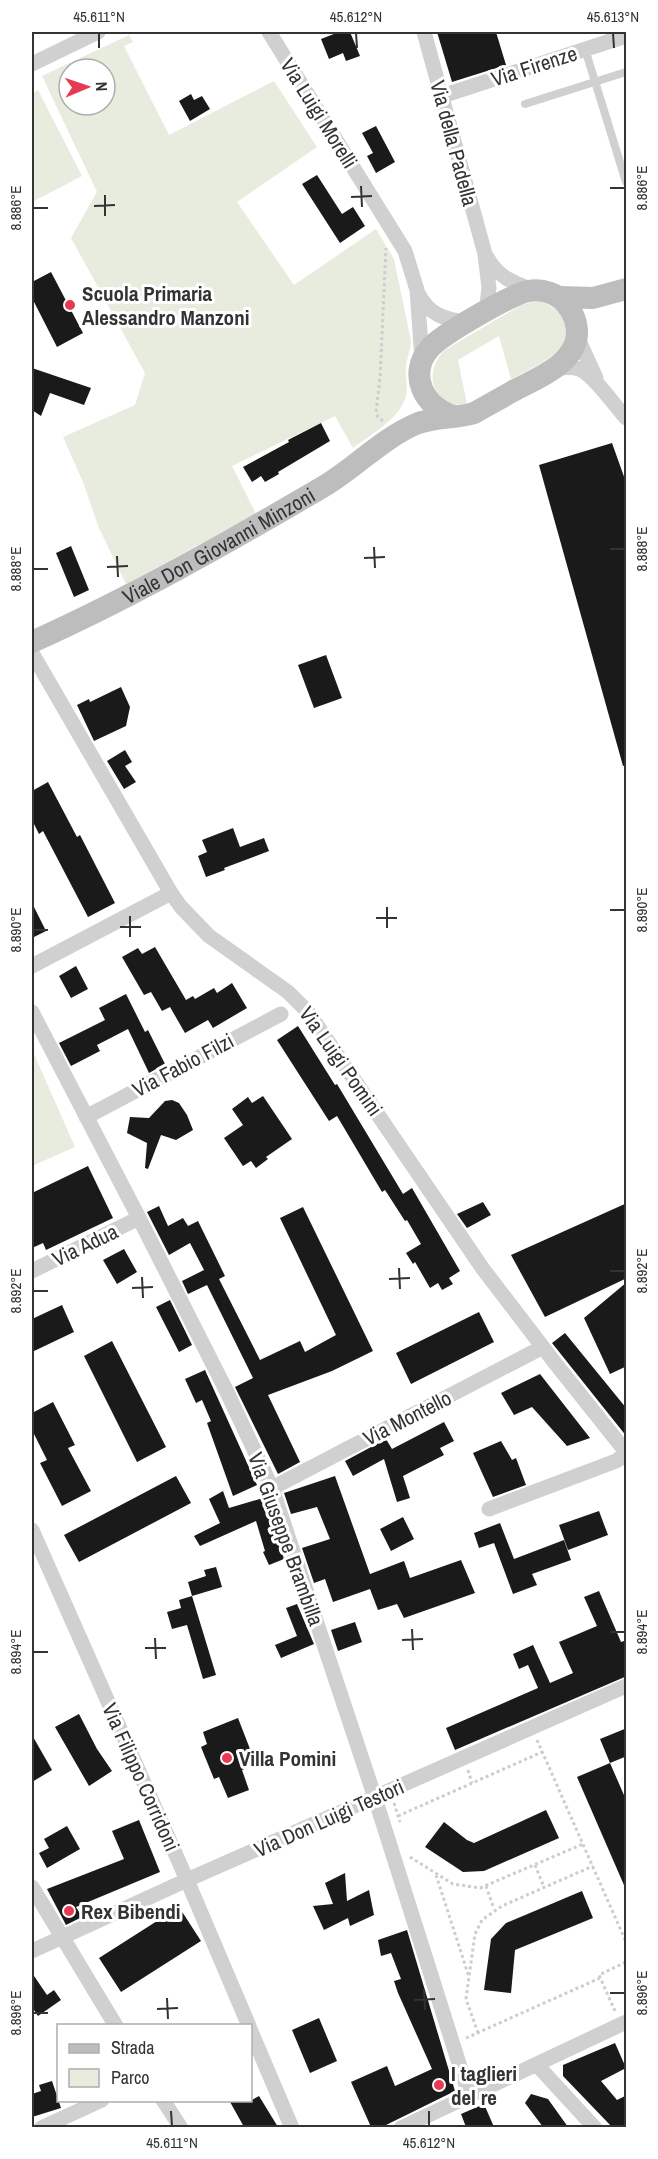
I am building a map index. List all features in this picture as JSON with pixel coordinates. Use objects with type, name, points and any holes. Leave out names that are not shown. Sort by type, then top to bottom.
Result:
[{"type":"street","points":[[32,64],[98,32]]},
{"type":"street","name":"Via Luigi Morelli","points":[[269,32],[400,240],[417,290],[422,363]]},
{"type":"street","name":"Via della Padella","points":[[424,32],[485,254],[489,288],[477,317]]},
{"type":"street","name":"Via Firenze","points":[[442,96],[627,36]]},
{"type":"street","name":"Via della Padella","points":[[485,254],[494,269],[501,275],[511,282],[534,290]]},
{"type":"street","name":"Via Luigi Morelli","points":[[417,290],[425,304],[436,315],[449,320],[477,317]]},
{"type":"street","points":[[422,363],[433,346],[477,317],[514,296],[534,290]]},
{"type":"street","name":"Viale Don Giovanni Minzoni","points":[[534,290],[559,297],[587,298],[623,291]]},
{"type":"street","name":"Viale Don Giovanni Minzoni","points":[[392,429],[430,419],[464,415],[555,368],[567,357],[577,334],[594,312],[623,291]]},
{"type":"street","points":[[559,297],[572,313],[577,334],[599,386]]},
{"type":"street","name":"Viale Don Giovanni Minzoni","points":[[32,642],[166,576],[336,479],[412,409],[421,387],[422,363]]},
{"type":"street","points":[[555,368],[580,369],[599,386],[627,418]]},
{"type":"street","points":[[421,387],[426,399],[434,407],[464,415]]},
{"type":"street","name":"Via Luigi Pomini","points":[[32,652],[171,893],[187,915],[209,936],[288,992],[308,1011],[483,1269],[627,1453]]},
{"type":"street","points":[[32,966],[171,893]]},
{"type":"street","name":"Via Giuseppe Brambilla","points":[[32,1012],[226,1390],[272,1488],[470,2095]]},
{"type":"street","name":"Via Fabio Filzi","points":[[86,1117],[281,1014]]},
{"type":"street","name":"Via Adua","points":[[32,1271],[139,1218]]},
{"type":"street","name":"Via Montello","points":[[272,1488],[543,1347]]},
{"type":"street","points":[[489,1509],[616,1461],[627,1453]]},
{"type":"street","name":"Via Filippo Corridoni","points":[[32,1530],[249,2024]]},
{"type":"street","name":"Via Don Luigi Testori","points":[[32,1951],[627,1686]]},
{"type":"street","points":[[32,1887],[115,2024]]},
{"type":"street","points":[[405,2126],[624,2023]]},
{"type":"street","name":"Via Filippo Corridoni","points":[[252,2032],[292,2127]]},
{"type":"street","points":[[537,2065],[595,2127]]},
{"type":"street","points":[[41,2127],[97,2102]]},
{"type":"street","points":[[164,2102],[181,2127]]},
{"type":"lane","points":[[585,49],[627,182]]},
{"type":"lane","points":[[525,104],[627,72]]},
{"type":"path","points":[[386,244],[380,378],[376,412],[378,417],[392,429]]},
{"type":"path","points":[[531,1728],[627,1942]]},
{"type":"path","points":[[398,1816],[542,1751]]},
{"type":"path","points":[[391,1791],[401,1826]]},
{"type":"path","points":[[407,1848],[411,1858],[435,1873],[460,1886],[473,1888],[486,1886],[583,1844]]},
{"type":"path","points":[[535,1865],[544,1887]]},
{"type":"path","points":[[478,2033],[466,1999],[475,1934],[482,1920],[494,1909],[593,1866]]},
{"type":"path","points":[[435,1873],[469,1978]]},
{"type":"path","points":[[486,1886],[494,1909]]},
{"type":"path","points":[[624,2023],[598,1975],[627,1962]]},
{"type":"path","points":[[452,2042],[478,2033],[600,1978]]},
{"type":"green space","points":[[129,35],[133,42],[124,46],[169,135],[274,81],[317,147],[237,202],[294,285],[376,229],[394,259],[411,341],[406,365],[406,396],[398,412],[384,425],[353,448],[335,416],[232,466],[256,514],[126,584],[99,528],[83,482],[63,437],[135,405],[145,373],[71,238],[97,192],[61,117],[117,117],[117,57],[82,57]]},
{"type":"green space","points":[[57,69],[57,108],[42,76]]},
{"type":"green space","points":[[38,90],[82,176],[32,202],[32,94]]},
{"type":"green space","points":[[537,301],[552,307],[563,319],[566,330],[559,349],[541,363],[511,379],[499,336],[458,360],[467,404],[455,404],[439,395],[434,388],[434,369],[445,350],[521,305]]},
{"type":"green space","points":[[34,1054],[75,1147],[32,1166],[32,1055]]},
{"type":"building","points":[[339,32],[350,32],[360,56],[346,61],[343,53],[329,59],[321,39]]},
{"type":"building","points":[[437,32],[496,32],[506,65],[452,82]]},
{"type":"building","points":[[191,94],[194,100],[202,96],[210,109],[190,121],[179,101]]},
{"type":"building","points":[[376,126],[395,162],[376,173],[367,156],[373,153],[362,133]]},
{"type":"building","points":[[317,175],[342,214],[353,207],[365,226],[340,243],[302,184]]},
{"type":"building","points":[[51,272],[83,333],[57,347],[32,298],[32,282]]},
{"type":"building","points":[[32,368],[91,388],[84,405],[50,393],[41,416],[32,410]]},
{"type":"building","points":[[321,423],[330,441],[265,482],[261,476],[252,482],[243,467]]},
{"type":"building","points":[[612,443],[627,485],[627,765],[623,766],[539,465]]},
{"type":"building","points":[[71,546],[89,590],[74,597],[56,553]]},
{"type":"building","points":[[326,655],[342,698],[314,708],[298,665]]},
{"type":"building","points":[[121,687],[130,707],[126,726],[94,741],[77,705],[89,699],[90,702]]},
{"type":"building","points":[[125,750],[132,762],[125,766],[136,782],[124,789],[107,761]]},
{"type":"building","points":[[48,782],[77,837],[80,835],[115,903],[88,917],[43,831],[39,834],[32,820],[32,791]]},
{"type":"building","points":[[233,828],[240,847],[264,838],[269,851],[206,877],[198,856],[207,852],[202,840]]},
{"type":"building","points":[[32,903],[46,931],[32,938]]},
{"type":"building","points":[[155,947],[186,1000],[193,996],[195,999],[214,988],[217,993],[232,983],[247,1008],[213,1028],[208,1020],[185,1033],[170,1007],[162,1011],[151,992],[144,995],[122,957],[138,948],[142,954]]},
{"type":"building","points":[[76,966],[88,989],[71,998],[59,976]]},
{"type":"building","points":[[126,994],[145,1032],[148,1030],[165,1064],[149,1073],[128,1029],[97,1045],[100,1051],[71,1066],[59,1043],[105,1020],[99,1008]]},
{"type":"building","points":[[298,1026],[335,1085],[337,1084],[403,1194],[412,1188],[460,1271],[449,1278],[453,1284],[442,1290],[438,1283],[430,1288],[415,1262],[413,1264],[406,1253],[421,1244],[407,1220],[405,1221],[385,1190],[382,1192],[337,1116],[329,1121],[277,1040]]},
{"type":"building","points":[[263,1096],[292,1139],[266,1157],[268,1159],[256,1168],[251,1161],[243,1166],[224,1138],[243,1125],[232,1109],[248,1097],[252,1103]]},
{"type":"building","points":[[172,1100],[179,1103],[193,1130],[176,1140],[161,1135],[148,1169],[145,1168],[147,1143],[127,1133],[130,1117],[149,1118],[165,1101]]},
{"type":"building","points":[[88,1166],[113,1218],[46,1250],[43,1243],[32,1248],[32,1193]]},
{"type":"building","points":[[483,1202],[491,1215],[467,1228],[457,1214]]},
{"type":"building","points":[[627,1203],[627,1278],[545,1317],[511,1255]]},
{"type":"building","points":[[159,1206],[168,1226],[183,1218],[188,1226],[198,1221],[225,1276],[219,1279],[260,1360],[300,1341],[305,1352],[336,1335],[280,1218],[303,1207],[373,1351],[332,1371],[268,1395],[300,1462],[278,1474],[235,1387],[253,1378],[207,1285],[188,1294],[182,1281],[204,1270],[190,1243],[169,1255],[147,1212]]},
{"type":"building","points":[[124,1249],[137,1272],[117,1284],[103,1260]]},
{"type":"building","points":[[627,1282],[627,1366],[610,1374],[584,1318]]},
{"type":"building","points":[[170,1300],[192,1345],[179,1352],[156,1307]]},
{"type":"building","points":[[62,1305],[74,1332],[32,1352],[32,1319]]},
{"type":"building","points":[[479,1312],[494,1342],[411,1384],[396,1353]]},
{"type":"building","points":[[565,1333],[627,1409],[627,1437],[552,1343]]},
{"type":"building","points":[[112,1341],[166,1447],[137,1462],[84,1356]]},
{"type":"building","points":[[205,1370],[257,1485],[233,1496],[207,1423],[211,1421],[202,1400],[196,1403],[185,1379]]},
{"type":"building","points":[[540,1374],[590,1438],[567,1446],[532,1407],[514,1415],[501,1393]]},
{"type":"building","points":[[53,1402],[75,1445],[68,1448],[91,1491],[62,1506],[40,1463],[47,1460],[32,1430],[32,1413]]},
{"type":"building","points":[[444,1422],[454,1441],[440,1448],[444,1455],[403,1476],[410,1498],[397,1502],[384,1459],[353,1476],[345,1461],[386,1439],[392,1449]]},
{"type":"building","points":[[501,1441],[512,1460],[516,1458],[526,1485],[493,1497],[473,1453]]},
{"type":"building","points":[[176,1476],[191,1503],[79,1562],[64,1535]]},
{"type":"building","points":[[335,1476],[370,1574],[404,1561],[410,1578],[461,1560],[475,1593],[404,1618],[397,1604],[378,1610],[370,1589],[333,1602],[325,1579],[314,1583],[302,1548],[330,1539],[317,1507],[291,1514],[284,1493]]},
{"type":"building","points":[[223,1491],[229,1508],[266,1499],[284,1559],[269,1565],[263,1552],[265,1551],[256,1521],[200,1546],[194,1536],[220,1523],[209,1499]]},
{"type":"building","points":[[599,1511],[608,1535],[568,1550],[559,1525]]},
{"type":"building","points":[[403,1517],[414,1539],[391,1551],[380,1529]]},
{"type":"building","points":[[500,1523],[514,1559],[564,1540],[571,1560],[532,1574],[537,1585],[513,1594],[494,1543],[479,1548],[474,1533]]},
{"type":"building","points":[[216,1567],[222,1587],[192,1596],[188,1582],[206,1576],[204,1570]]},
{"type":"building","points":[[599,1591],[621,1642],[627,1640],[627,1676],[455,1750],[446,1728],[538,1688],[528,1665],[519,1669],[513,1654],[533,1645],[550,1683],[573,1673],[559,1642],[597,1626],[584,1597]]},
{"type":"building","points":[[192,1596],[216,1675],[203,1679],[187,1625],[172,1629],[167,1612],[181,1608],[179,1600]]},
{"type":"building","points":[[297,1604],[314,1644],[281,1658],[275,1645],[297,1636],[286,1608]]},
{"type":"building","points":[[355,1622],[362,1642],[338,1651],[331,1630]]},
{"type":"building","points":[[79,1714],[97,1749],[112,1771],[89,1786],[55,1727]]},
{"type":"building","name":"Villa Pomini","points":[[238,1718],[250,1749],[247,1750],[253,1765],[242,1770],[249,1790],[228,1798],[219,1777],[214,1779],[201,1747],[207,1744],[203,1732]]},
{"type":"building","points":[[627,1728],[627,1756],[610,1763],[600,1739]]},
{"type":"building","points":[[32,1735],[52,1770],[32,1782]]},
{"type":"building","points":[[610,1763],[627,1802],[627,1892],[577,1777]]},
{"type":"building","points":[[546,1810],[559,1838],[484,1871],[463,1872],[425,1847],[444,1822],[474,1843]]},
{"type":"building","points":[[139,1820],[160,1872],[76,1907],[82,1917],[66,1925],[47,1889],[124,1859],[112,1831]]},
{"type":"building","points":[[67,1826],[80,1849],[47,1868],[39,1853],[49,1848],[44,1839]]},
{"type":"building","points":[[345,1873],[347,1901],[369,1890],[374,1915],[350,1926],[348,1918],[324,1930],[313,1906],[333,1904],[325,1883]]},
{"type":"building","points":[[582,1891],[593,1918],[515,1950],[511,1993],[484,1990],[491,1939],[506,1923]]},
{"type":"building","points":[[179,1907],[201,1941],[121,1992],[99,1958]]},
{"type":"building","points":[[407,1930],[455,2091],[382,2127],[371,2127],[351,2082],[387,2066],[395,2086],[432,2069],[398,1993],[394,1981],[401,1979],[391,1953],[381,1956],[378,1940]]},
{"type":"building","points":[[32,1973],[47,1995],[54,1990],[61,2000],[38,2016],[32,2007]]},
{"type":"building","points":[[319,2018],[337,2061],[310,2073],[292,2030]]},
{"type":"building","points":[[615,2043],[626,2068],[601,2081],[617,2100],[627,2095],[627,2127],[612,2127],[563,2076],[563,2065]]},
{"type":"building","points":[[52,2081],[57,2102],[61,2108],[32,2117],[32,2094],[41,2091],[39,2085]]},
{"type":"building","points":[[531,2094],[548,2099],[568,2127],[543,2127],[525,2103]]},
{"type":"building","points":[[259,2096],[278,2127],[244,2127],[230,2102],[252,2102]]},
{"type":"building","points":[[484,2104],[494,2127],[466,2127],[461,2114]]},
{"type":"place","name":"Scuola Primaria Alessandro Manzoni","points":[[70,305]]},
{"type":"place","name":"Villa Pomini","points":[[227,1758]]},
{"type":"place","name":"Rex Bibendi","points":[[69,1911]]},
{"type":"place","name":"I taglieri del re","points":[[439,2085]]}]
